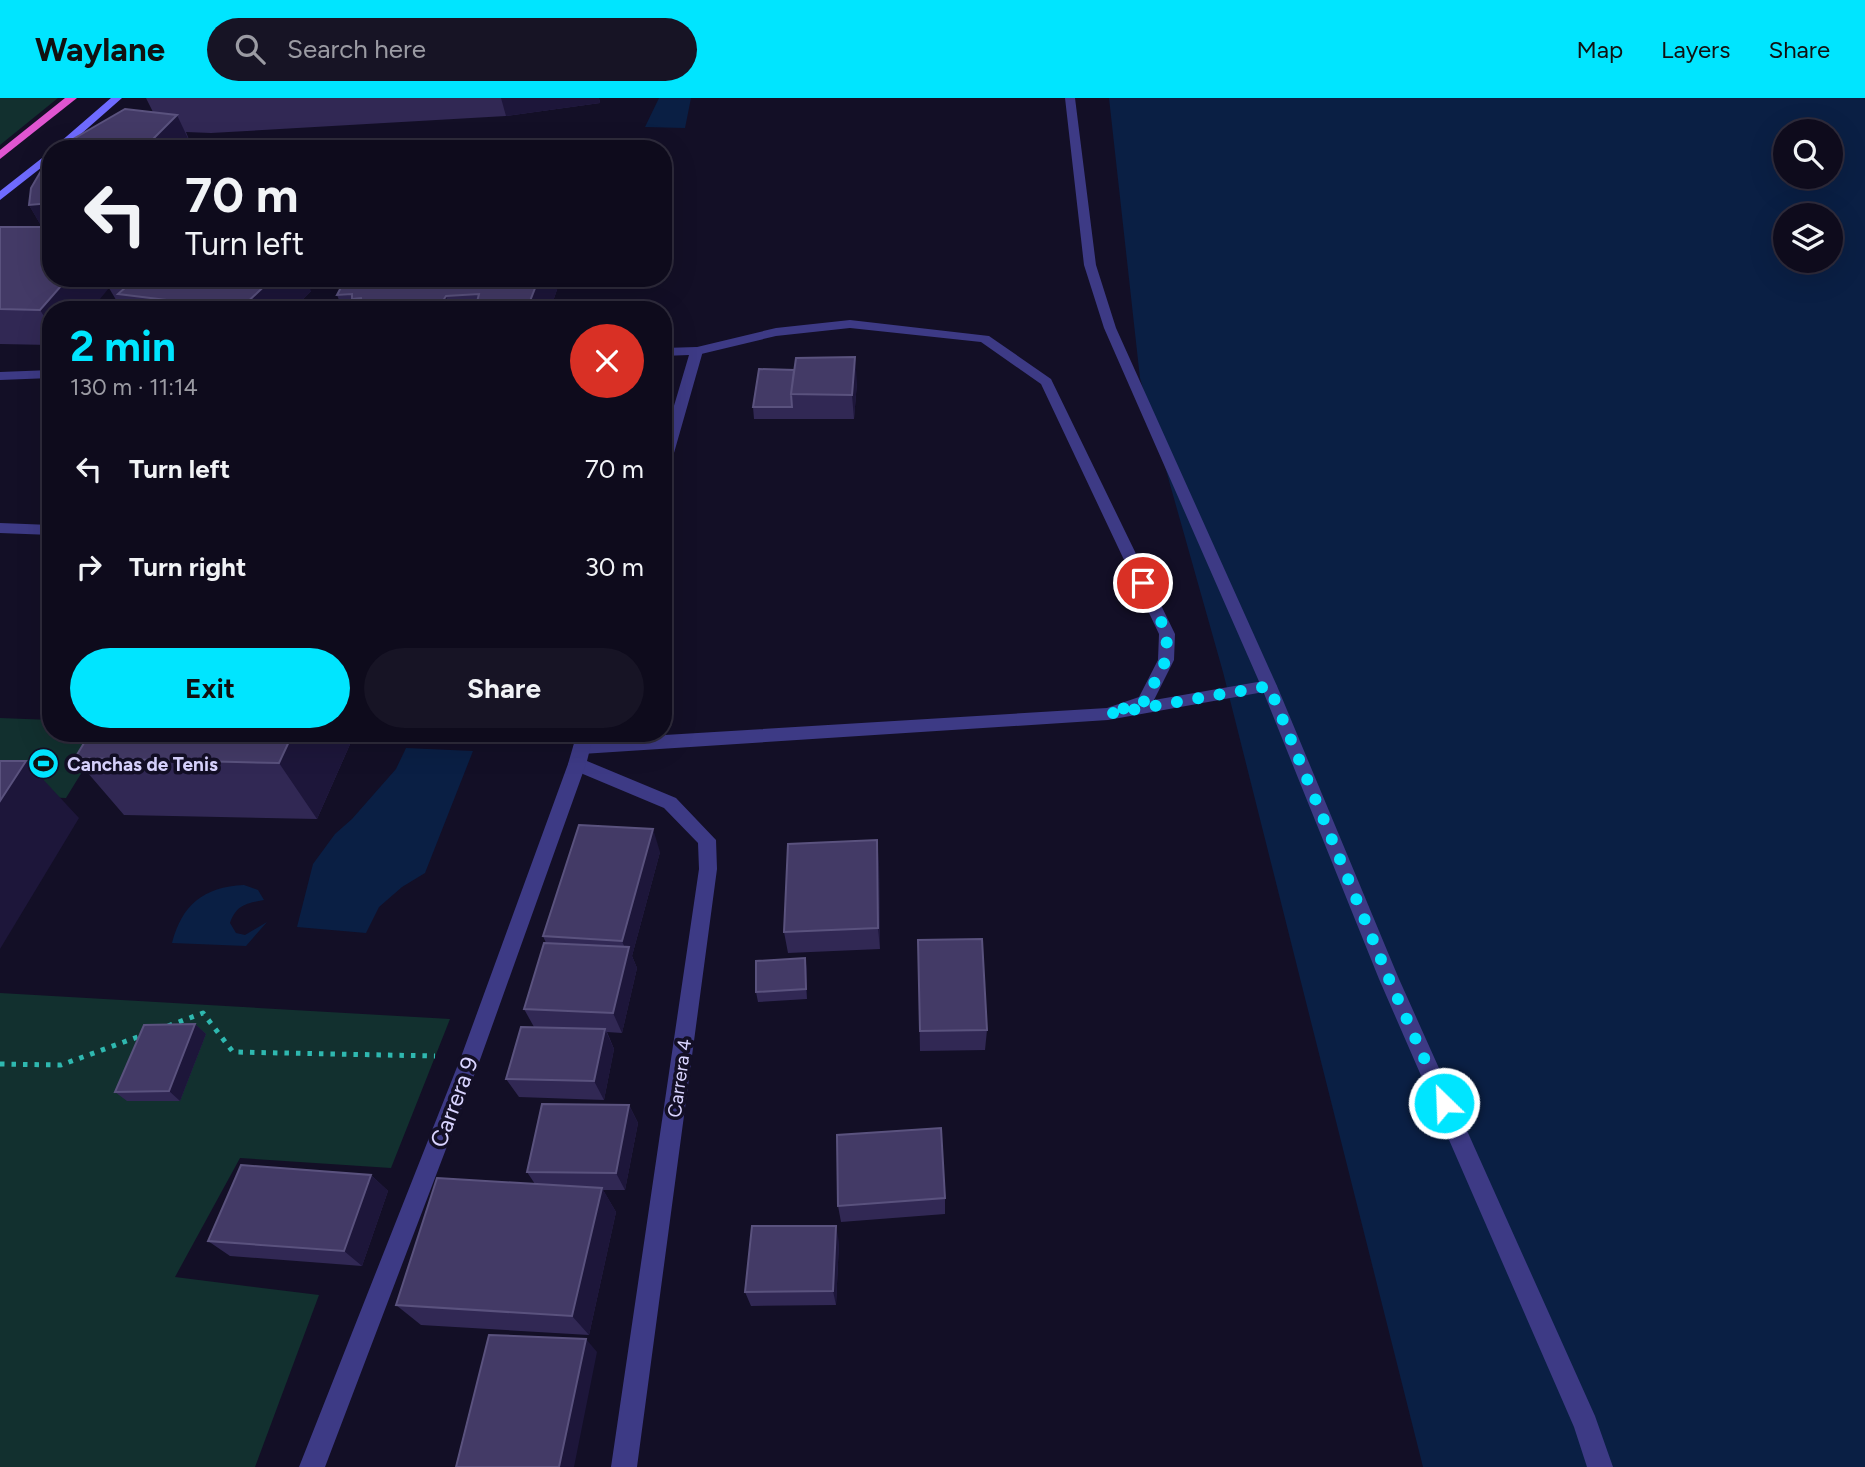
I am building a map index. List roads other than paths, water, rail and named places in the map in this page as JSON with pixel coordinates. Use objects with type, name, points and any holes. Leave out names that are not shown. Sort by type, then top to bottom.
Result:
[{"type":"highway","points":[[0,156],[72,98]]},
{"type":"main road","points":[[68,140],[117,98]]},
{"type":"main road","points":[[0,197],[42,162]]},
{"type":"street","points":[[1070,98],[1090,265],[1110,328],[1269,686],[1389,979],[1586,1425],[1600,1467]]},
{"type":"street","points":[[672,352],[697,351],[775,332],[850,324],[928,331],[985,340],[1046,382],[1167,634],[1166,660],[1145,701],[1108,714]]},
{"type":"street","points":[[672,436],[697,351]]},
{"type":"street","points":[[0,376],[42,374]]},
{"type":"street","points":[[0,528],[42,530]]},
{"type":"street","points":[[582,748],[1108,714],[1269,686]]},
{"type":"street","name":"Carrera 9","points":[[312,1467],[471,1057],[582,748]]},
{"type":"street","name":"Carrera 4","points":[[582,748],[670,803],[707,840],[708,869],[624,1467]]},
{"type":"water","points":[[659,98],[691,98],[685,128],[645,127]]},
{"type":"water","points":[[1109,98],[1865,98],[1865,1467],[1423,1467],[1223,672],[1140,378]]},
{"type":"water","points":[[406,748],[473,751],[425,873],[402,887],[379,907],[366,933],[297,927],[313,864],[335,834],[352,819],[396,769]]},
{"type":"water","points":[[244,885],[258,890],[264,900],[247,904],[235,912],[230,923],[236,933],[245,935],[267,922],[246,946],[172,943],[182,918],[196,901],[217,890]]},
{"type":"place","name":"Canchas de Tenis","points":[[44,764]]}]
